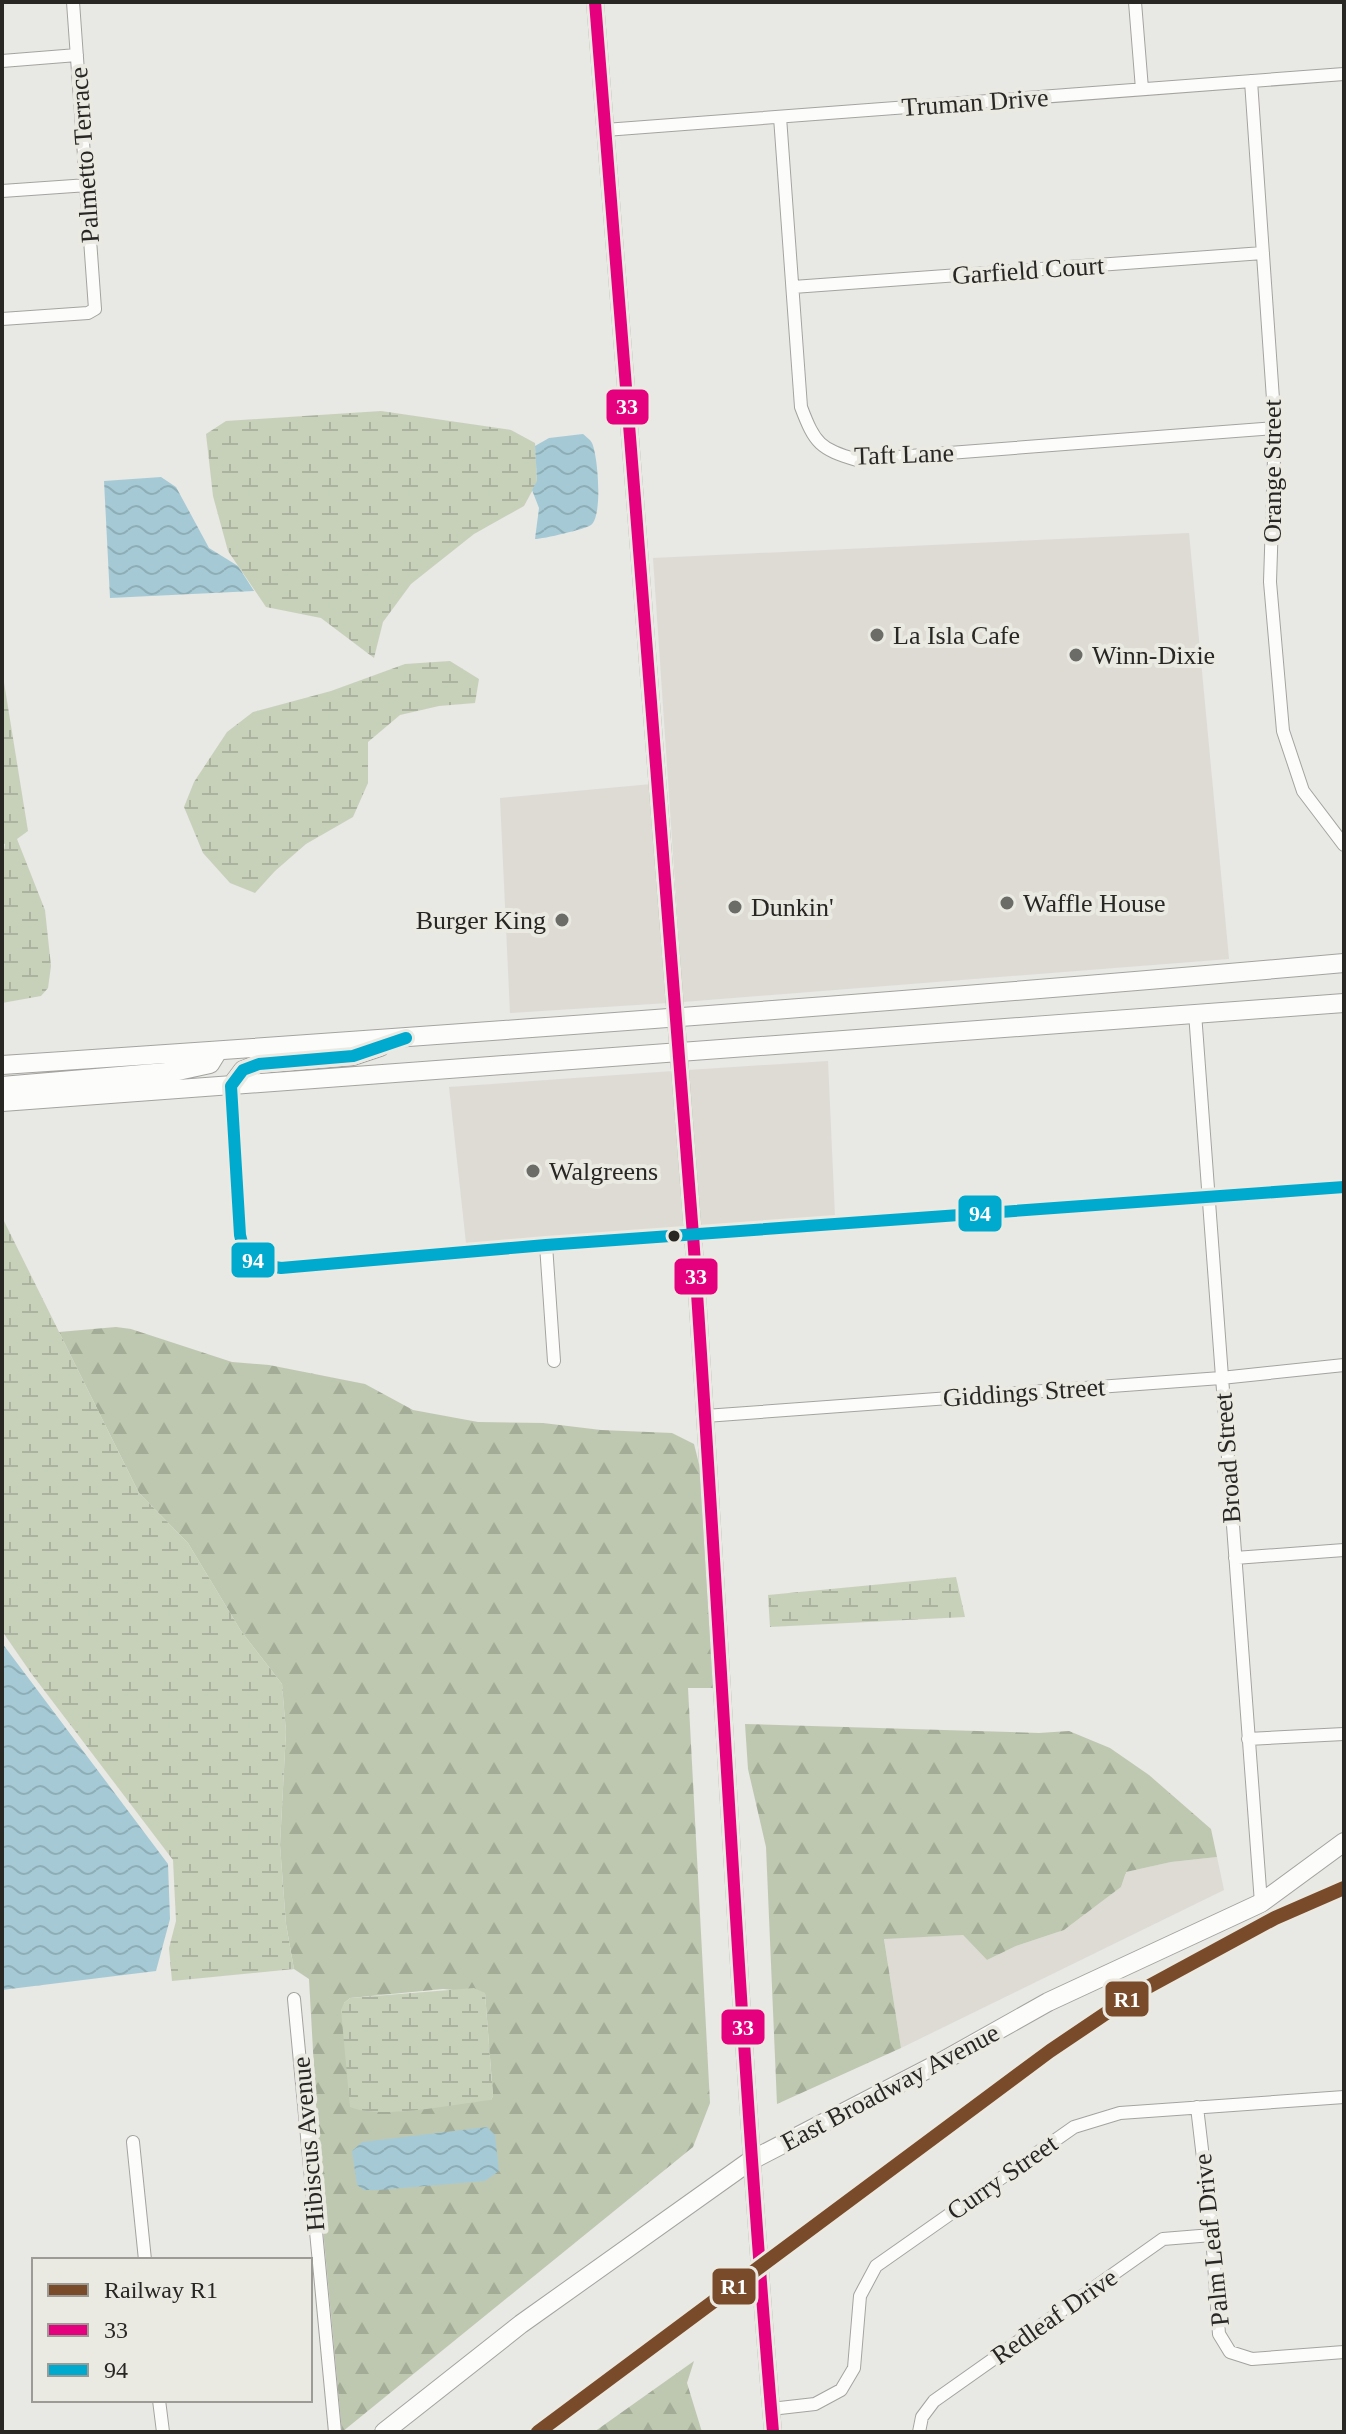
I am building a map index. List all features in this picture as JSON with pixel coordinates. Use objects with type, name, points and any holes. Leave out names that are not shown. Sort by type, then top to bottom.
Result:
[{"type":"main road","points":[[2,1065],[406,1038],[1114,984],[1344,963]]},
{"type":"main road","points":[[2,1102],[1344,1003]]},
{"type":"main road","points":[[231,1086],[243,1070],[259,1064],[353,1056],[406,1038]]},
{"type":"main road","points":[[2,1086],[178,1071],[210,1064],[218,1051]]},
{"type":"main road","name":"East Broadway Avenue","points":[[384,2432],[521,2324],[750,2161],[943,2061],[1048,2002],[1261,1903],[1344,1842]]},
{"type":"street","name":"Palmetto Terrace","points":[[2,319],[88,313],[95,309],[73,2]]},
{"type":"street","points":[[595,2],[693,1236],[750,2161],[773,2432]]},
{"type":"street","points":[[1135,2],[1142,89]]},
{"type":"street","points":[[2,61],[77,55]]},
{"type":"street","name":"Truman Drive","points":[[605,130],[1344,74]]},
{"type":"street","name":"Orange Street","points":[[1251,81],[1275,428],[1270,582],[1283,731],[1303,791],[1344,842]]},
{"type":"street","name":"Taft Lane","points":[[780,117],[801,407],[810,430],[826,451],[857,460],[1275,428]]},
{"type":"street","points":[[2,191],[88,185]]},
{"type":"street","name":"Garfield Court","points":[[793,287],[1263,253]]},
{"type":"street","name":"Broad Street","points":[[1195,1013],[1261,1903]]},
{"type":"street","points":[[231,1086],[240,1235],[244,1251],[251,1261],[281,1268],[546,1245],[1344,1187]]},
{"type":"street","points":[[546,1245],[554,1361]]},
{"type":"street","name":"Giddings Street","points":[[705,1416],[1221,1378],[1344,1365]]},
{"type":"street","points":[[1235,1558],[1344,1550]]},
{"type":"street","points":[[1248,1739],[1344,1734]]},
{"type":"street","name":"Hibiscus Avenue","points":[[294,1999],[335,2432]]},
{"type":"street","name":"Curry Street","points":[[771,2409],[815,2404],[841,2390],[854,2368],[860,2296],[876,2266],[1074,2127],[1120,2113],[1344,2097]]},
{"type":"street","name":"Palm Leaf Drive","points":[[1197,2107],[1212,2235],[1219,2334],[1230,2352],[1252,2359],[1344,2352]]},
{"type":"street","points":[[133,2142],[145,2258]]},
{"type":"street","name":"Redleaf Drive","points":[[919,2432],[922,2417],[934,2401],[1163,2239],[1212,2235]]},
{"type":"street","points":[[159,2402],[163,2432]]},
{"type":"shaded area","points":[[1189,533],[1229,959],[683,1002],[653,558]]},
{"type":"shaded area","points":[[652,784],[668,1003],[510,1013],[500,798]]},
{"type":"shaded area","points":[[828,1061],[835,1217],[700,1227],[688,1070]]},
{"type":"shaded area","points":[[673,1071],[685,1228],[466,1243],[449,1087]]},
{"type":"shaded area","points":[[1217,1857],[1224,1890],[901,2048],[884,1938],[963,1935],[987,1960],[1016,1946],[1064,1930],[1121,1887],[1126,1872],[1171,1862]]},
{"type":"green space","points":[[381,411],[511,430],[535,443],[537,482],[524,506],[474,534],[411,584],[383,622],[374,658],[321,618],[266,607],[228,551],[213,496],[206,434],[226,421]]},
{"type":"green space","points":[[450,661],[479,679],[475,703],[439,706],[400,715],[368,742],[368,783],[353,817],[306,844],[255,893],[230,883],[203,853],[184,807],[194,782],[227,732],[253,712],[331,691],[405,664]]},
{"type":"green space","points":[[2,670],[28,831],[17,839],[45,910],[51,966],[48,988],[41,996],[2,1003],[2,864],[5,844],[2,843]]},
{"type":"green space","points":[[2,1217],[139,1493],[188,1543],[241,1631],[282,1684],[286,1732],[280,1845],[286,1924],[294,1969],[172,1981],[169,1948],[176,1921],[173,1860],[2,1631]]},
{"type":"green space","points":[[116,1327],[131,1329],[232,1362],[269,1365],[365,1384],[413,1410],[478,1422],[543,1423],[601,1430],[672,1433],[694,1444],[700,1468],[714,1688],[688,1688],[710,2103],[693,2147],[342,2432],[323,2229],[309,1979],[294,1969],[286,1924],[280,1845],[286,1732],[282,1684],[241,1631],[188,1543],[139,1493],[59,1332]],"holes":[[[443,1989],[485,1993],[491,2100],[344,2003],[350,1998]]]},
{"type":"green space","points":[[956,1577],[965,1617],[770,1627],[768,1595]]},
{"type":"green space","points":[[745,1724],[1039,1733],[1069,1731],[1110,1748],[1149,1775],[1211,1829],[1217,1857],[1171,1862],[1126,1872],[1121,1887],[1064,1930],[1016,1946],[987,1960],[963,1935],[884,1939],[901,2048],[777,2104],[766,1847],[748,1769]]},
{"type":"green space","points":[[474,1988],[485,1993],[491,2100],[399,2112],[363,2111],[350,2107],[341,2010],[344,2003],[350,1998]]},
{"type":"green space","points":[[694,2361],[687,2383],[702,2432],[594,2432]]},
{"type":"water","points":[[583,434],[592,443],[596,460],[598,499],[595,519],[591,525],[581,529],[535,539],[539,508],[532,490],[537,481],[535,446],[549,438]]},
{"type":"water","points":[[161,477],[176,487],[209,548],[238,566],[254,591],[110,598],[104,481]]},
{"type":"water","points":[[2,1643],[168,1864],[170,1919],[156,1971],[2,1990]]},
{"type":"water","points":[[487,2127],[495,2135],[499,2171],[485,2181],[378,2190],[364,2190],[357,2185],[352,2151],[362,2142]]},
{"type":"railway","points":[[538,2432],[1050,2051],[1133,1995],[1275,1918],[1344,1888]]},
{"type":"rail line","name":"R1","points":[[538,2432],[1050,2051],[1133,1995],[1275,1918],[1344,1888]]},
{"type":"transit line","name":"33","points":[[595,2],[693,1235],[750,2133],[773,2432]]},
{"type":"transit line","name":"94","points":[[406,1038],[353,1056],[259,1064],[243,1070],[231,1086],[240,1235],[245,1251],[253,1260],[281,1268],[546,1245],[1344,1187]]},
{"type":"place","name":"La Isla Cafe","points":[[877,635]]},
{"type":"place","name":"Winn-Dixie","points":[[1076,655]]},
{"type":"place","name":"Waffle House","points":[[1007,903]]},
{"type":"place","name":"Dunkin'","points":[[735,907]]},
{"type":"place","name":"Burger King","points":[[562,920]]},
{"type":"place","name":"Walgreens","points":[[533,1171]]}]
